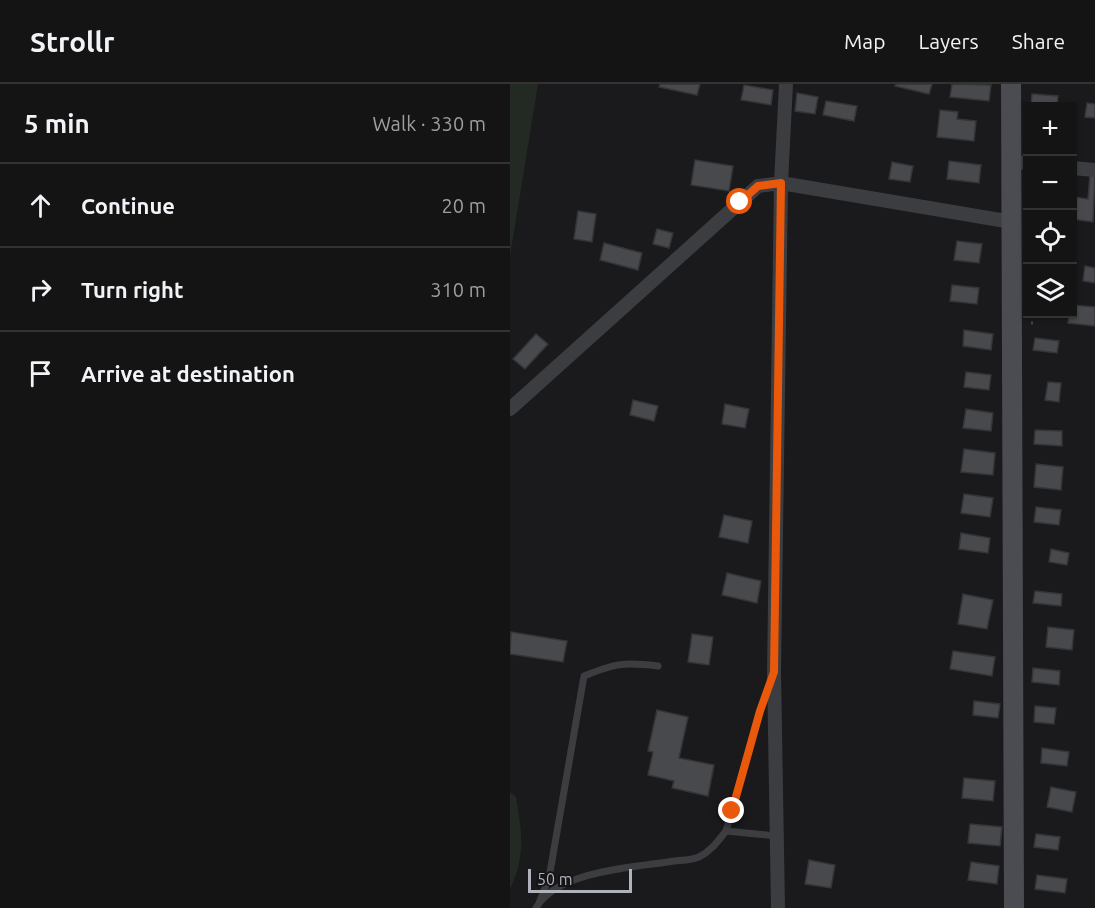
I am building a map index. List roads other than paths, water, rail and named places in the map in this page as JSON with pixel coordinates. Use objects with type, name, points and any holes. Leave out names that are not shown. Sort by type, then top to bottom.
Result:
[{"type":"street","points":[[778,908],[774,672],[781,183],[786,84]]},
{"type":"street","points":[[1011,84],[1019,163],[1012,222],[1014,908]]},
{"type":"street","points":[[1077,168],[1095,170]]},
{"type":"street","points":[[510,409],[758,186],[781,183],[1012,222]]},
{"type":"lane","points":[[537,905],[549,878],[584,676],[628,662],[658,666]]},
{"type":"lane","points":[[537,905],[564,883],[606,870],[698,857],[713,848],[726,831],[760,711],[774,672]]},
{"type":"lane","points":[[726,831],[777,836]]}]
